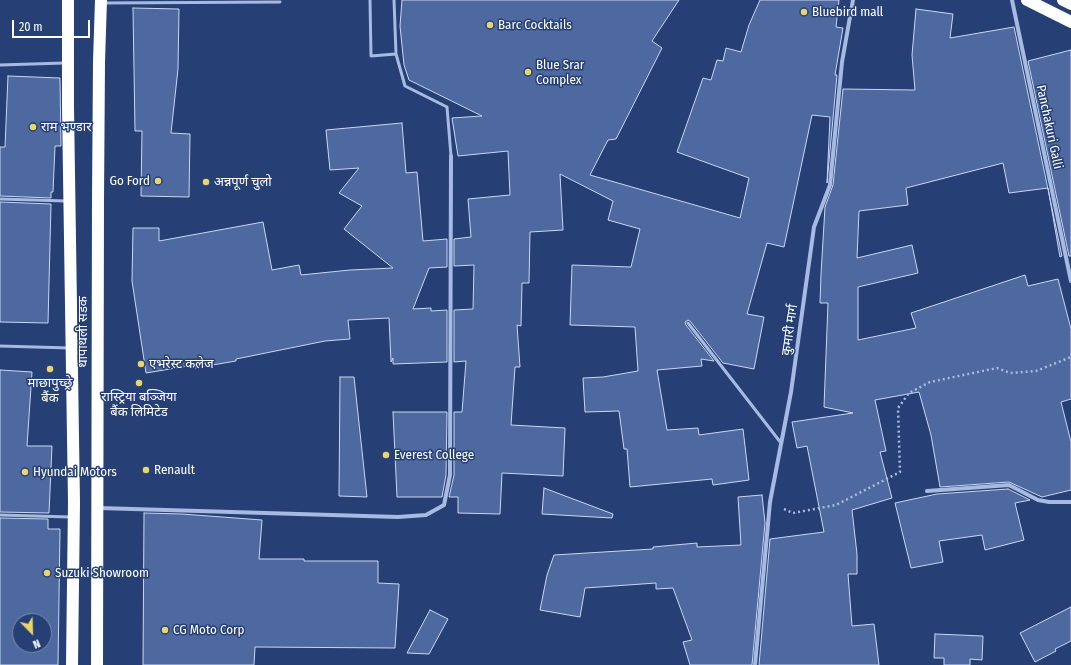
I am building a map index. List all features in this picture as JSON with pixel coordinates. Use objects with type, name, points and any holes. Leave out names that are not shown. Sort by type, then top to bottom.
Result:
[{"type":"highway","name":"थापाथली सडक","points":[[68,0],[69,201],[74,517],[72,665]]},
{"type":"highway","points":[[1026,0],[1071,22]]},
{"type":"highway","points":[[1063,0],[1071,4]]},
{"type":"highway","name":"थापाथली सडक","points":[[97,665],[98,199],[101,1]]},
{"type":"street","name":"कुमारी मार्ग","points":[[755,665],[770,502],[792,392],[814,227],[830,185],[842,62],[853,0]]},
{"type":"street","name":"Panchakuri Galli","points":[[1012,0],[1071,281]]},
{"type":"street","points":[[97,508],[398,517],[426,515],[444,505],[450,474],[451,156]]},
{"type":"street","points":[[927,491],[1009,485],[1038,500],[1049,502],[1071,502]]},
{"type":"lane","points":[[370,0],[372,56],[396,54]]},
{"type":"lane","points":[[394,0],[396,54],[405,86],[446,107],[451,156]]},
{"type":"lane","points":[[101,1],[280,2]]},
{"type":"lane","points":[[0,65],[68,63]]},
{"type":"lane","points":[[0,199],[69,201]]},
{"type":"lane","points":[[688,323],[781,443]]},
{"type":"lane","points":[[0,346],[71,348]]},
{"type":"lane","points":[[0,515],[74,517]]},
{"type":"path","points":[[770,502],[793,513],[836,505],[900,472],[898,408],[909,393],[930,382],[997,368],[1010,373],[1036,371],[1071,357]]},
{"type":"building","points":[[402,0],[679,0],[652,41],[662,48],[616,139],[608,140],[590,175],[740,218],[749,178],[677,152],[703,78],[711,80],[717,60],[723,61],[726,48],[741,52],[749,25],[760,0],[839,0],[836,27],[843,28],[835,75],[837,75],[827,183],[830,117],[812,115],[784,247],[767,243],[747,314],[764,317],[754,369],[723,363],[688,320],[685,322],[686,325],[714,361],[701,359],[702,366],[657,370],[667,430],[698,428],[699,435],[743,429],[749,480],[713,485],[712,479],[630,487],[627,449],[624,449],[619,411],[585,412],[583,378],[603,377],[638,371],[635,327],[570,325],[572,265],[631,267],[640,229],[608,220],[613,201],[560,174],[563,230],[530,232],[529,283],[522,283],[521,326],[517,325],[520,367],[515,367],[511,425],[565,428],[563,476],[502,473],[500,514],[458,513],[458,497],[449,497],[454,475],[454,412],[462,412],[466,361],[454,362],[454,310],[473,309],[474,265],[454,266],[454,239],[471,237],[468,199],[510,195],[508,151],[458,156],[452,118],[482,116],[409,80],[404,65],[400,26]]},
{"type":"building","points":[[133,8],[179,9],[178,69],[171,133],[190,134],[189,197],[141,196],[142,131],[135,131]]},
{"type":"building","points":[[916,9],[953,14],[950,38],[1014,27],[1048,188],[1009,193],[1003,163],[906,188],[908,205],[859,211],[857,258],[912,245],[918,273],[858,287],[858,340],[916,328],[911,313],[1025,275],[1028,286],[1058,279],[1071,329],[1071,399],[1061,402],[1071,442],[1071,490],[1042,497],[1009,482],[940,487],[931,435],[919,392],[875,400],[886,451],[880,452],[892,498],[852,510],[857,554],[857,574],[848,574],[852,626],[874,624],[879,665],[759,665],[770,539],[824,532],[807,446],[797,448],[792,422],[853,413],[824,407],[828,303],[820,303],[825,207],[833,185],[843,89],[915,90],[912,55]]},
{"type":"building","points":[[1071,50],[1071,256],[1069,256],[1028,61]]},
{"type":"building","points":[[8,76],[60,78],[61,146],[55,146],[53,192],[51,192],[51,198],[0,196],[0,147],[5,147]]},
{"type":"building","points":[[402,123],[406,173],[417,172],[423,241],[447,239],[447,267],[429,268],[413,309],[431,308],[431,311],[447,310],[447,362],[393,364],[393,358],[391,362],[389,318],[348,320],[350,339],[325,341],[236,359],[236,361],[195,368],[194,365],[146,373],[132,281],[133,228],[159,228],[159,241],[263,222],[272,270],[299,265],[301,275],[350,270],[393,268],[344,229],[362,206],[339,193],[359,168],[330,170],[326,130]]},
{"type":"building","points":[[1049,195],[1062,256],[1060,257]]},
{"type":"building","points":[[0,202],[51,204],[48,323],[0,322]]},
{"type":"building","points":[[0,370],[32,372],[27,446],[52,446],[49,513],[0,512]]},
{"type":"building","points":[[340,377],[354,377],[367,497],[339,496]]},
{"type":"building","points":[[393,412],[447,412],[446,475],[442,497],[397,497]]},
{"type":"building","points":[[544,488],[613,514],[612,518],[542,514]]},
{"type":"building","points":[[1008,489],[1030,500],[1015,503],[1024,540],[985,550],[982,535],[939,541],[943,562],[911,568],[895,503],[937,494]]},
{"type":"building","points":[[762,495],[765,523],[752,665],[690,665],[683,642],[692,640],[673,588],[656,589],[656,583],[585,588],[580,617],[540,610],[547,575],[554,555],[653,549],[653,547],[697,543],[697,547],[741,545],[738,497]]},
{"type":"building","points":[[144,513],[182,514],[262,520],[259,559],[304,559],[304,561],[378,561],[378,583],[399,584],[395,648],[255,647],[254,665],[143,665]]},
{"type":"building","points":[[0,518],[48,519],[48,529],[60,529],[58,665],[0,665]]},
{"type":"building","points":[[1071,607],[1071,641],[1035,662],[1020,633]]},
{"type":"building","points":[[430,610],[448,619],[429,654],[407,653]]},
{"type":"building","points":[[935,634],[983,636],[982,660],[970,659],[970,665],[944,665],[944,658],[934,658]]},
{"type":"place","name":"Bluebird mall","points":[[804,12]]},
{"type":"place","name":"Barc Cocktails","points":[[490,25]]},
{"type":"place","name":"Blue Srar Complex","points":[[528,72]]},
{"type":"place","name":"राम भण्डार","points":[[33,127]]},
{"type":"place","name":"Go Ford","points":[[158,181]]},
{"type":"place","name":"अन्नपूर्ण चुलो","points":[[206,182]]},
{"type":"place","name":"एभरेस्ट कलेज","points":[[141,364]]},
{"type":"place","name":"माछापुच्छ्रे बैंक","points":[[50,369]]},
{"type":"place","name":"रास्ट्रिया बञ्जिया बैंक लिमिटेड","points":[[139,383]]},
{"type":"place","name":"Everest College","points":[[386,455]]},
{"type":"place","name":"Renault","points":[[146,470]]},
{"type":"place","name":"Hyundai Motors","points":[[25,472]]},
{"type":"place","name":"Suzuki Showroom","points":[[47,573]]},
{"type":"place","name":"CG Moto Corp","points":[[165,630]]}]
